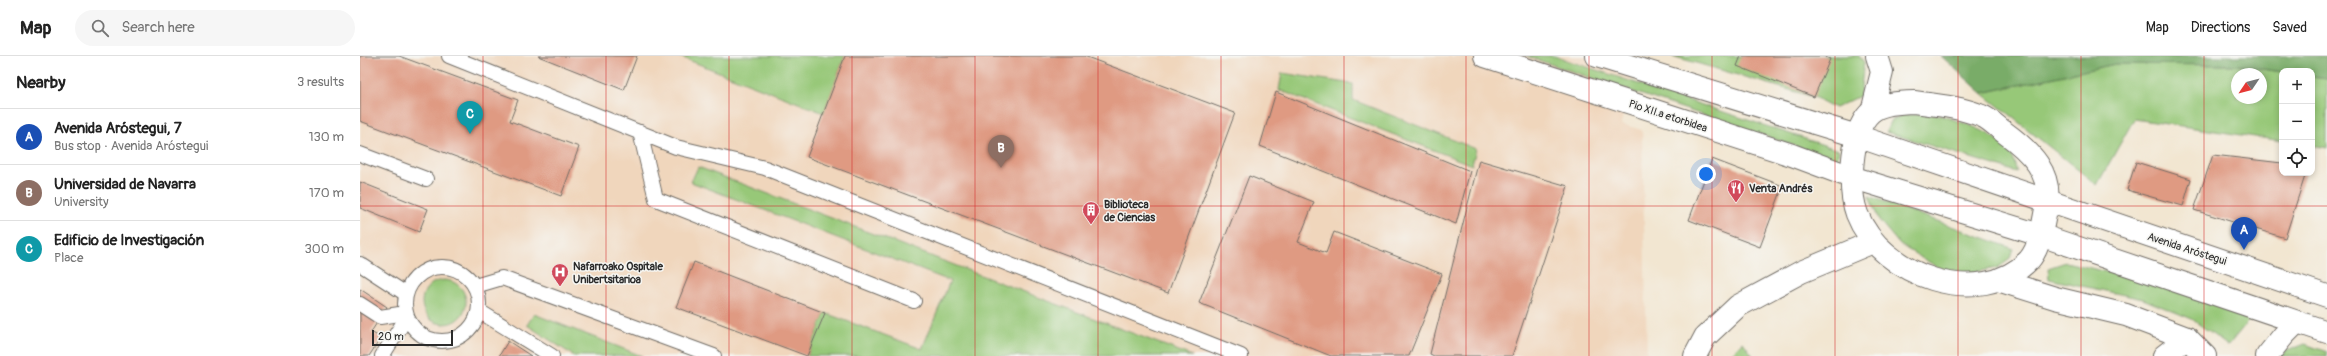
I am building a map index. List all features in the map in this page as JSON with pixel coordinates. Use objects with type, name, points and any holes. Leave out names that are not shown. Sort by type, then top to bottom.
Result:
[{"type":"main road","name":"Pio XII.a etorbidea","points":[[1485,56],[1792,155],[1851,177]]},
{"type":"main road","points":[[1597,56],[1857,136]]},
{"type":"main road","points":[[1877,56],[1882,72],[1873,108],[1857,136],[1851,177],[1857,214],[1873,242],[1902,265],[1939,282],[1974,285],[2001,281],[2055,298],[2126,315],[2187,338],[2205,356]]},
{"type":"main road","points":[[1873,108],[1893,103],[1914,102],[1952,107],[1984,116],[2029,151],[2046,176],[2048,202],[2040,236],[2029,259],[2001,281]]},
{"type":"main road","name":"Avenida Aróstegui","points":[[1857,136],[2327,296]]},
{"type":"main road","points":[[1851,177],[2040,236],[2327,332]]},
{"type":"main road","points":[[1695,356],[1705,337],[1738,306],[1801,272],[1873,242]]},
{"type":"main road","points":[[2267,356],[2284,335],[2298,322]]},
{"type":"main road","points":[[2164,356],[2187,338]]},
{"type":"lane","points":[[449,56],[676,147],[765,168],[1241,356]]},
{"type":"lane","points":[[640,132],[656,199],[914,301]]},
{"type":"lane","points":[[360,154],[426,179]]},
{"type":"lane","points":[[360,264],[406,294]]},
{"type":"lane","points":[[444,266],[456,269],[467,276],[475,286],[479,298],[479,310],[475,322],[467,332],[457,338],[445,341],[433,340],[422,336],[413,328],[406,315],[406,294],[411,282],[420,273],[431,268],[444,266]]},
{"type":"lane","points":[[475,286],[502,278],[714,356]]},
{"type":"lane","points":[[360,304],[380,317],[406,315]]},
{"type":"lane","points":[[479,310],[552,356]]},
{"type":"lane","points":[[382,356],[406,315]]},
{"type":"shaded area","points":[[360,56],[1637,56],[1621,124],[1642,130],[1647,356],[360,356]]},
{"type":"green space","points":[[678,56],[845,56],[824,113]]},
{"type":"green space","points":[[1526,56],[1554,56],[1839,150],[1837,160]]},
{"type":"green space","points":[[1672,56],[1859,56],[1864,62],[1860,96],[1835,108],[1814,97]]},
{"type":"green space","points":[[1941,56],[2327,56],[2327,79],[2315,77],[2315,68],[2279,68],[2279,72],[2267,70],[2267,68],[2237,65],[2115,64],[1982,93]]},
{"type":"green space","points":[[2115,64],[2237,65],[2256,68],[2231,68],[2231,104],[2267,104],[2267,70],[2279,72],[2279,141],[2134,119],[2097,185],[1982,93]]},
{"type":"green space","points":[[1282,73],[1353,84],[1353,100],[1476,149],[1472,165],[1279,90]]},
{"type":"green space","points":[[2315,77],[2327,79],[2327,148],[2315,146]]},
{"type":"green space","points":[[1936,114],[1977,128],[1996,139],[2011,154],[2017,172],[1886,132],[1892,120],[1903,115]]},
{"type":"green space","points":[[698,167],[1192,356],[807,356],[825,313],[922,349],[950,281],[691,182]]},
{"type":"green space","points":[[1869,196],[2014,249],[2009,260],[1997,268],[1970,273],[1939,268],[1900,245],[1879,220]]},
{"type":"green space","points":[[2066,262],[2258,309],[2228,346],[2192,319],[2143,299],[2049,279],[2048,268]]},
{"type":"green space","points":[[440,280],[448,280],[453,281],[460,286],[465,293],[465,311],[460,318],[453,323],[440,324],[432,321],[425,314],[422,306],[422,298],[425,290],[432,283]]},
{"type":"green space","points":[[534,314],[642,356],[574,356],[527,325]]},
{"type":"green space","points":[[1743,342],[1753,356],[1729,356]]},
{"type":"green space","points":[[2305,344],[2327,352],[2327,356],[2280,356],[2287,351]]},
{"type":"building","points":[[360,56],[399,56],[518,100],[510,121],[579,147],[561,196],[360,121]]},
{"type":"building","points":[[538,56],[637,56],[624,90]]},
{"type":"building","name":"Biblioteca de Ciencias","points":[[845,56],[1084,56],[1235,113],[1168,293],[807,157]]},
{"type":"building","points":[[1741,56],[1823,56],[1830,59],[1814,97],[1737,66]]},
{"type":"building","points":[[1276,92],[1470,171],[1456,224],[1260,146]]},
{"type":"building","points":[[2213,155],[2279,163],[2279,176],[2305,176],[2285,238],[2194,210]]},
{"type":"building","name":"Venta Andrés","points":[[1712,159],[1783,186],[1760,247],[1689,220]]},
{"type":"building","points":[[1479,160],[1568,186],[1512,356],[1434,356],[1430,354]]},
{"type":"building","points":[[2136,162],[2191,179],[2183,206],[2127,190]]},
{"type":"building","points":[[1249,176],[1314,202],[1298,242],[1326,253],[1334,232],[1442,274],[1409,356],[1331,356],[1199,303]]},
{"type":"building","points":[[360,182],[428,209],[419,232],[360,208]]},
{"type":"building","points":[[694,262],[825,313],[807,356],[676,307]]},
{"type":"building","points":[[360,289],[387,307],[371,332],[381,338],[369,356],[360,356]]},
{"type":"building","points":[[508,341],[531,356],[499,356]]},
{"type":"place","name":"Edificio de Investigación","points":[[470,134]]},
{"type":"place","name":"Universidad de Navarra","points":[[1001,168]]},
{"type":"place","name":"Venta Andrés","points":[[1736,203]]},
{"type":"place","name":"Biblioteca de Ciencias","points":[[1091,225]]},
{"type":"place","name":"Avenida Aróstegui, 7","points":[[2244,250]]},
{"type":"place","name":"Nafarroako Ospitale Unibertsitarioa","points":[[560,287]]}]
